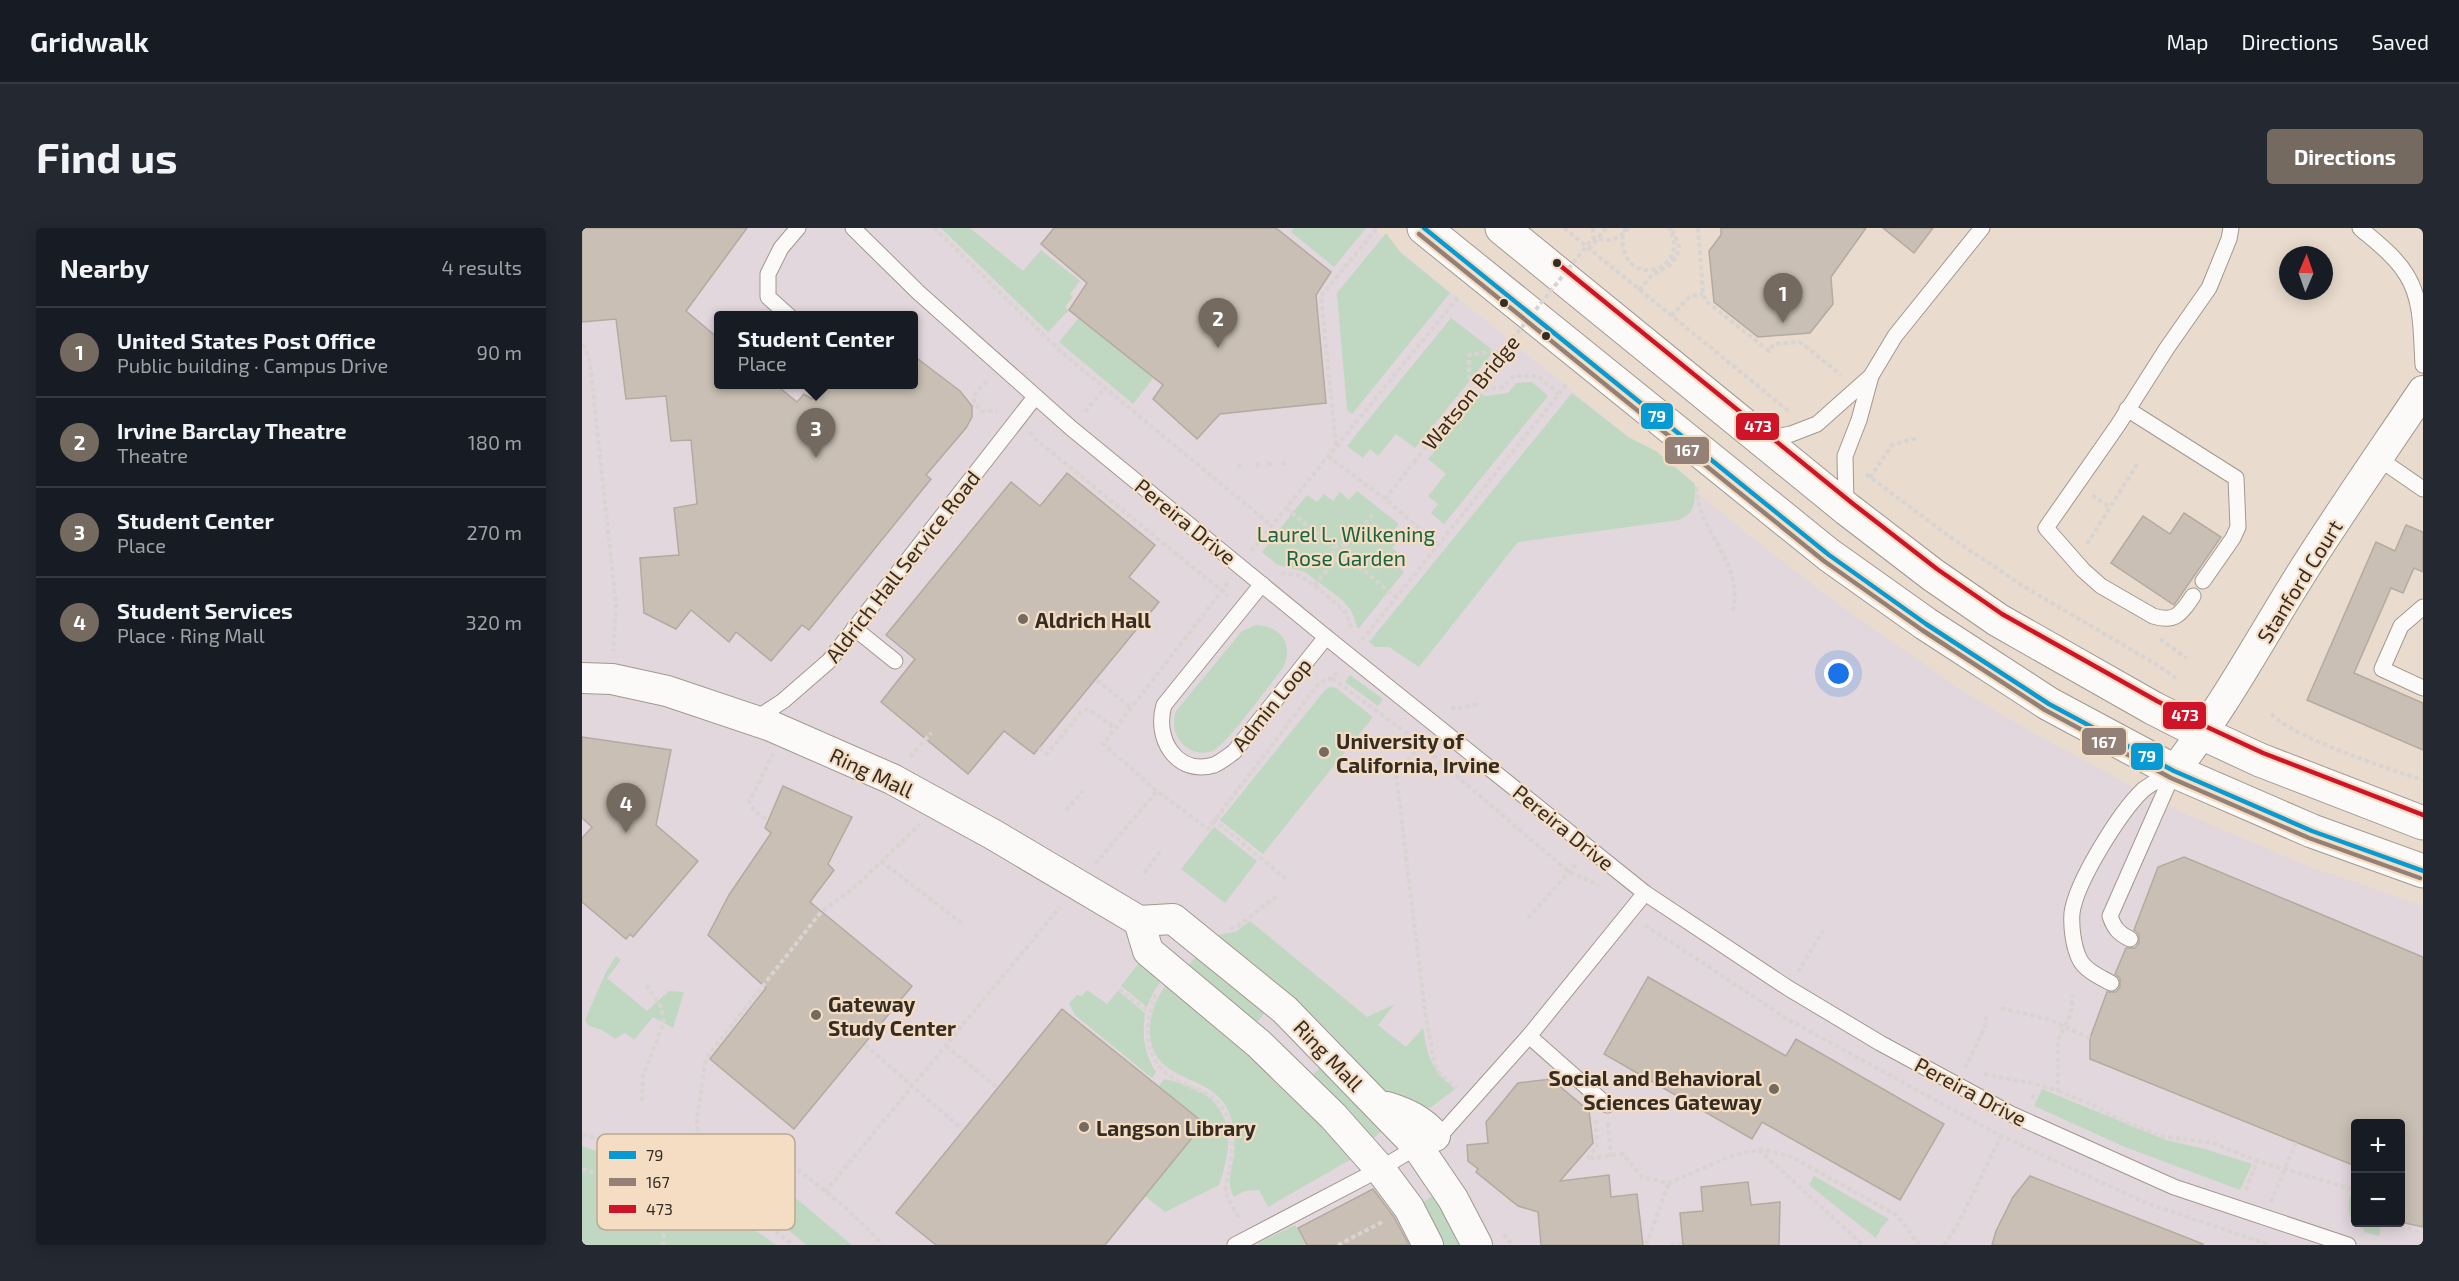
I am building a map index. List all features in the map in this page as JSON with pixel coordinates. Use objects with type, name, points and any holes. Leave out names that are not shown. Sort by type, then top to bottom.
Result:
[{"type":"main road","points":[[1424,228],[1829,555],[1926,624],[2049,704],[2174,771],[2312,831],[2423,871]]},
{"type":"main road","points":[[1502,228],[1847,509],[1933,575],[1998,620],[2143,703],[2204,734],[2260,760],[2423,823]]},
{"type":"street","name":"Stanford Court","points":[[2174,771],[2204,734],[2301,574],[2423,391]]},
{"type":"street","name":"Ring Mall","points":[[582,678],[612,679],[667,691],[754,720],[892,779],[1139,921],[1173,919],[1284,1010],[1376,1102],[1426,1141],[1478,1245]]},
{"type":"street","name":"Ring Mall","points":[[1139,921],[1148,951],[1259,1044],[1334,1116],[1380,1169],[1409,1208],[1428,1245]]},
{"type":"lane","points":[[784,311],[768,297],[768,273],[781,248],[798,228]]},
{"type":"lane","name":"Pereira Drive","points":[[853,228],[919,293],[1035,397],[1326,637],[1645,893],[1788,988],[1880,1043],[2011,1114],[2174,1187],[2348,1245]]},
{"type":"lane","points":[[1847,509],[1845,456],[1859,420],[1871,376],[1895,336],[1982,228]]},
{"type":"lane","points":[[2193,596],[2183,611],[2173,618],[2162,619],[2153,616],[2101,586],[2083,570],[2046,528],[2209,288],[2231,228]]},
{"type":"lane","points":[[2360,228],[2393,257],[2407,274],[2415,291],[2423,364]]},
{"type":"lane","points":[[1760,439],[1791,434],[1817,424],[1871,376]]},
{"type":"lane","name":"Aldrich Hall Service Road","points":[[754,720],[783,700],[829,661],[1035,397]]},
{"type":"lane","points":[[2127,409],[2236,478],[2238,527],[2203,581]]},
{"type":"lane","points":[[2378,458],[2423,489]]},
{"type":"lane","name":"Admin Loop","points":[[1262,584],[1164,705],[1160,721],[1162,738],[1177,758],[1187,764],[1212,766],[1234,752],[1326,637]]},
{"type":"lane","points":[[2423,607],[2402,626],[2382,669],[2423,688]]},
{"type":"lane","points":[[854,628],[895,661]]},
{"type":"lane","points":[[2130,939],[2120,934],[2114,927],[2110,916],[2174,771]]},
{"type":"lane","points":[[2111,983],[2093,973],[2079,959],[2073,935],[2073,912],[2079,888],[2118,821],[2144,790],[2174,771]]},
{"type":"lane","points":[[1235,1245],[1380,1169],[1452,1122],[1529,1036],[1645,893]]},
{"type":"lane","points":[[1529,1036],[1601,1108]]},
{"type":"path","points":[[934,228],[1059,350],[1271,525]]},
{"type":"path","points":[[1336,446],[1321,296],[1377,228]]},
{"type":"path","points":[[1564,228],[1794,416]]},
{"type":"path","points":[[1593,228],[1593,238],[1605,241],[1618,239],[1627,228]]},
{"type":"path","points":[[1589,249],[1606,228]]},
{"type":"path","points":[[1627,228],[1623,231],[1622,242],[1628,260],[1641,270],[1650,271],[1665,265],[1672,254],[1674,241],[1670,228]]},
{"type":"path","points":[[1639,290],[1652,275],[1670,266],[1677,256],[1679,246],[1670,228]]},
{"type":"path","points":[[1698,228],[1703,294],[1706,301],[1769,351],[1774,344],[1800,342],[1841,375]]},
{"type":"path","name":"Watson Bridge","points":[[1385,498],[1593,238]]},
{"type":"path","points":[[1671,316],[1690,296],[1703,294]]},
{"type":"path","points":[[1260,558],[1251,551],[1459,296]]},
{"type":"path","points":[[582,345],[586,349],[590,363],[616,605],[612,679]]},
{"type":"path","points":[[1501,353],[1494,351],[1469,355],[1469,378],[1484,390],[1503,387],[1514,376],[1538,376],[1559,394]]},
{"type":"path","points":[[987,381],[974,396],[974,401],[981,411],[997,411]]},
{"type":"path","points":[[1085,412],[1105,388]]},
{"type":"path","points":[[1019,416],[1034,438],[1243,608]]},
{"type":"path","points":[[1870,478],[1892,445],[1917,438]]},
{"type":"path","points":[[1328,456],[1385,498],[1438,544]]},
{"type":"path","points":[[2094,551],[2086,543],[2139,461]]},
{"type":"path","points":[[1863,472],[1950,537],[2023,586],[2159,666],[2177,679]]},
{"type":"path","points":[[1697,480],[1697,494],[1701,509],[1721,550],[1735,588],[1736,599],[1732,614]]},
{"type":"path","points":[[1286,508],[1335,548]]},
{"type":"path","points":[[1345,546],[1372,516]]},
{"type":"path","points":[[1335,548],[1339,545],[1345,546]]},
{"type":"path","points":[[1345,546],[1349,553],[1347,557]]},
{"type":"path","points":[[1335,548],[1336,558]]},
{"type":"path","points":[[1336,558],[1341,560],[1347,557]]},
{"type":"path","points":[[1347,557],[1396,597]]},
{"type":"path","points":[[1314,585],[1336,558]]},
{"type":"path","points":[[1279,572],[1299,575],[1314,585],[1346,612],[1352,632],[1362,640]]},
{"type":"path","points":[[1332,678],[1405,732],[1569,872],[1597,884],[1608,892],[1628,914]]},
{"type":"path","points":[[1097,680],[1130,707]]},
{"type":"path","points":[[1451,707],[1455,709],[1479,704]]},
{"type":"path","points":[[1039,748],[1047,754],[1081,712],[1088,710],[1115,728]]},
{"type":"path","points":[[2271,714],[2282,724],[2344,751],[2423,780]]},
{"type":"path","points":[[766,819],[754,811],[749,802],[783,732]]},
{"type":"path","points":[[1420,746],[1396,774],[1401,824],[1425,1012],[1435,1065],[1440,1074],[1462,1091]]},
{"type":"path","points":[[1066,810],[1083,791]]},
{"type":"path","points":[[1110,846],[1156,791]]},
{"type":"path","points":[[698,1134],[697,1118],[706,1058],[821,912],[856,886],[940,805]]},
{"type":"path","points":[[1213,819],[1286,879]]},
{"type":"path","points":[[1528,918],[1590,849]]},
{"type":"path","points":[[1144,873],[1160,852]]},
{"type":"path","points":[[881,861],[964,925]]},
{"type":"path","points":[[1238,926],[1278,895]]},
{"type":"path","points":[[1788,988],[1823,930]]},
{"type":"path","points":[[825,1192],[1031,942]]},
{"type":"path","points":[[1173,971],[1157,992],[1149,1012],[1147,1036],[1152,1057],[1170,1076],[1203,1091],[1217,1101],[1227,1115],[1231,1134],[1231,1159],[1226,1192],[1250,1238]]},
{"type":"path","points":[[642,1101],[643,1076],[664,1022],[661,1006],[645,983]]},
{"type":"path","points":[[1119,989],[1149,1012]]},
{"type":"path","points":[[2058,1092],[2058,1040],[2071,1013],[2073,994]]},
{"type":"path","points":[[2001,1008],[2050,1020],[2090,1038]]},
{"type":"path","points":[[1957,1085],[1985,1027],[1986,1016]]},
{"type":"path","points":[[865,1045],[963,1130]]},
{"type":"path","points":[[946,1046],[998,1088]]},
{"type":"path","points":[[1980,1079],[1982,1074],[2018,1082],[2038,1083],[2091,1104],[2118,1119],[2160,1136],[2213,1143],[2257,1161],[2351,1189]]},
{"type":"path","points":[[2032,1099],[2035,1092]]},
{"type":"path","points":[[1601,1108],[1611,1156]]},
{"type":"path","points":[[1601,1108],[1597,1146],[1587,1159],[1623,1154],[1642,1177],[1669,1183],[1731,1156],[1759,1150],[1792,1157],[1898,1216],[1919,1245]]},
{"type":"path","points":[[1944,1245],[1958,1224],[2007,1125]]},
{"type":"path","points":[[582,1136],[597,1141]]},
{"type":"path","points":[[2271,1202],[2296,1142]]},
{"type":"path","points":[[1759,1150],[1863,1245]]},
{"type":"path","points":[[2250,1183],[2257,1161]]},
{"type":"path","points":[[582,1169],[597,1173]]},
{"type":"path","points":[[795,1169],[825,1192],[875,1236],[882,1245]]},
{"type":"path","points":[[1646,1245],[1669,1183]]},
{"type":"path","points":[[1338,1245],[1387,1220]]},
{"type":"path","points":[[2403,1227],[2423,1233]]},
{"type":"path","points":[[663,1245],[664,1230]]},
{"type":"path","points":[[772,1230],[793,1245]]},
{"type":"path","points":[[1670,1245],[1683,1243]]},
{"type":"shaded area","name":"University of California, Irvine","points":[[582,228],[1372,228],[1749,535],[1838,604],[1963,691],[2028,730],[2172,808],[2310,867],[2423,906],[2423,1245],[582,1245]]},
{"type":"green space","points":[[941,228],[970,228],[1023,271],[1041,250],[1080,281],[1070,294],[1073,297],[1065,307],[1069,310],[1048,332]]},
{"type":"green space","points":[[1294,228],[1366,228],[1334,267],[1291,232]]},
{"type":"green space","points":[[1386,233],[1401,253],[1450,293],[1352,414],[1347,410],[1337,293]]},
{"type":"green space","points":[[1079,318],[1154,377],[1133,404],[1059,342]]},
{"type":"green space","points":[[1451,318],[1494,351],[1415,448],[1396,434],[1378,456],[1370,449],[1363,458],[1347,446]]},
{"type":"green space","points":[[1532,382],[1548,396],[1444,524],[1431,513],[1438,504],[1428,496],[1446,474],[1428,459],[1481,393],[1485,396],[1508,393],[1516,383]]},
{"type":"green space","points":[[1572,393],[1628,437],[1656,451],[1695,484],[1693,506],[1689,514],[1679,520],[1518,542],[1419,667],[1389,647],[1375,647],[1369,642]]},
{"type":"green space","name":"Laurel L. Wilkening Rose Garden","points":[[1357,491],[1399,524],[1392,533],[1399,539],[1392,548],[1402,556],[1396,564],[1404,572],[1358,629],[1351,610],[1341,599],[1305,572],[1278,565],[1262,552],[1291,512],[1307,495],[1317,502],[1324,494],[1333,501],[1340,492],[1349,500]]},
{"type":"green space","points":[[1256,625],[1272,629],[1283,638],[1287,651],[1283,668],[1238,725],[1214,750],[1198,752],[1187,748],[1176,734],[1174,721],[1176,711],[1242,631]]},
{"type":"green space","points":[[1350,675],[1383,699],[1378,706],[1345,682]]},
{"type":"green space","points":[[1330,687],[1336,688],[1373,717],[1263,854],[1220,820],[1325,690]]},
{"type":"green space","points":[[1214,827],[1257,861],[1225,903],[1181,869]]},
{"type":"green space","points":[[1250,921],[1367,1017],[1395,1004],[1378,1025],[1406,1047],[1423,1028],[1432,1062],[1455,1089],[1430,1108],[1388,1094],[1329,1032],[1217,935],[1235,932]]},
{"type":"green space","points":[[1201,951],[1269,1008],[1253,1027],[1184,970]]},
{"type":"green space","points":[[616,956],[621,960],[607,978],[647,1011],[669,991],[684,992],[673,1028],[653,1017],[634,1040],[625,1033],[615,1039],[602,1030],[589,1026],[585,1020],[606,972]]},
{"type":"green space","points":[[1142,959],[1165,976],[1154,991],[1147,1007],[1121,986]]},
{"type":"green space","points":[[1169,981],[1221,1022],[1355,1157],[1268,1207],[1259,1190],[1244,1191],[1234,1197],[1230,1181],[1234,1137],[1229,1112],[1209,1089],[1171,1070],[1160,1061],[1153,1049],[1150,1031],[1151,1017]]},
{"type":"green space","points":[[1087,990],[1107,1004],[1118,991],[1145,1013],[1145,1044],[1156,1072],[1152,1078],[1075,1015],[1069,1003],[1077,995],[1082,996]]},
{"type":"green space","points":[[1326,1063],[1384,1129],[1366,1145],[1308,1079]]},
{"type":"green space","points":[[1164,1079],[1202,1093],[1215,1103],[1223,1115],[1228,1146],[1219,1185],[1165,1212],[1145,1196],[1204,1124],[1159,1086]]},
{"type":"green space","points":[[2042,1089],[2166,1140],[2205,1149],[2252,1164],[2240,1190],[2125,1147],[2034,1106]]},
{"type":"green space","points":[[582,1146],[597,1151],[597,1230],[755,1230],[776,1245],[582,1245]]},
{"type":"green space","points":[[1814,1176],[1889,1219],[1876,1238],[1809,1185]]},
{"type":"green space","points":[[1434,1195],[1467,1245],[1436,1245],[1413,1209]]},
{"type":"green space","points":[[2350,1195],[2351,1217],[2349,1211]]},
{"type":"green space","points":[[795,1198],[852,1245],[806,1245],[788,1230],[795,1230]]},
{"type":"green space","points":[[1295,1225],[1306,1245],[1259,1245],[1258,1243]]},
{"type":"green space","points":[[2361,1227],[2381,1227],[2379,1236],[2364,1232]]},
{"type":"building","points":[[582,228],[747,228],[686,311],[714,335],[714,389],[781,389],[797,402],[804,394],[812,399],[820,389],[918,389],[918,359],[960,391],[972,406],[972,417],[966,428],[926,475],[931,479],[809,630],[802,625],[771,661],[736,632],[729,642],[691,610],[676,629],[644,613],[640,558],[679,555],[674,508],[697,504],[691,440],[671,441],[666,396],[626,399],[616,319],[582,322]]},
{"type":"building","points":[[1054,228],[1276,228],[1331,272],[1316,295],[1326,403],[1220,414],[1197,439],[1153,399],[1163,385],[1069,310],[1087,283],[1041,244]]},
{"type":"building","points":[[1721,228],[1866,228],[1831,277],[1833,304],[1810,333],[1758,337],[1714,302],[1709,251],[1721,235]]},
{"type":"building","points":[[1883,228],[1933,228],[1914,253]]},
{"type":"building","name":"Aldrich Hall","points":[[1067,473],[1155,545],[1129,577],[1159,602],[1034,754],[1004,731],[968,774],[881,702],[915,659],[886,635],[1011,482],[1040,506]]},
{"type":"building","points":[[2184,513],[2221,537],[2174,605],[2111,563],[2143,516],[2170,534]]},
{"type":"building","points":[[2406,525],[2423,532],[2423,572],[2414,568],[2403,593],[2391,588],[2354,673],[2423,703],[2423,750],[2307,700],[2376,542],[2395,551]]},
{"type":"building","points":[[582,737],[671,750],[656,825],[698,861],[633,937],[630,934],[626,939],[582,902],[582,838],[592,827],[582,818]]},
{"type":"building","points":[[783,786],[852,817],[828,864],[834,870],[810,902],[912,986],[794,1129],[710,1059],[766,988],[708,935],[729,895],[771,833],[765,828]]},
{"type":"building","points":[[2184,857],[2423,957],[2423,1227],[2405,1223],[2405,1119],[2351,1119],[2351,1164],[2090,1059],[2090,1038],[2107,992],[2116,992],[2120,987],[2120,978],[2115,974],[2126,948],[2135,948],[2139,943],[2139,934],[2134,930],[2158,867]]},
{"type":"building","name":"Social and Behavioral Sciences Gateway","points":[[1648,977],[1786,1056],[1796,1039],[1944,1124],[1900,1200],[1762,1122],[1752,1139],[1604,1054]]},
{"type":"building","name":"Langson Library","points":[[1062,1009],[1204,1123],[1105,1245],[936,1245],[896,1213]]},
{"type":"building","points":[[1551,1079],[1589,1111],[1593,1143],[1560,1181],[1609,1175],[1611,1197],[1637,1194],[1643,1245],[1541,1245],[1538,1212],[1518,1206],[1476,1172],[1478,1169],[1468,1161],[1467,1145],[1488,1143],[1486,1122],[1518,1083]]},
{"type":"building","points":[[2030,1176],[2203,1245],[1992,1245],[1996,1231],[2013,1197]]},
{"type":"building","points":[[1748,1182],[1751,1205],[1780,1202],[1779,1245],[1683,1245],[1680,1213],[1703,1211],[1701,1187]]},
{"type":"building","points":[[1373,1189],[1394,1217],[1409,1245],[1307,1245],[1298,1228]]},
{"type":"transit line","name":"79","points":[[1424,228],[1829,555],[1926,624],[2049,704],[2174,771],[2312,831],[2423,871]]},
{"type":"transit line","name":"167","points":[[1419,234],[1824,561],[1922,630],[2045,710],[2171,778],[2309,838],[2420,878]]},
{"type":"transit line","name":"473","points":[[1557,263],[1852,503],[1937,569],[2002,614],[2207,727],[2263,753],[2423,815]]},
{"type":"place","name":"United States Post Office","points":[[1783,323]]},
{"type":"place","name":"Irvine Barclay Theatre","points":[[1218,348]]},
{"type":"place","name":"Student Center","points":[[816,458]]},
{"type":"place","name":"Aldrich Hall","points":[[1023,619]]},
{"type":"place","name":"University of California, Irvine","points":[[1324,752]]},
{"type":"place","name":"Student Services","points":[[626,833]]},
{"type":"place","name":"Gateway Study Center","points":[[816,1015]]},
{"type":"place","name":"Social and Behavioral Sciences Gateway","points":[[1774,1089]]},
{"type":"place","name":"Langson Library","points":[[1084,1127]]}]
